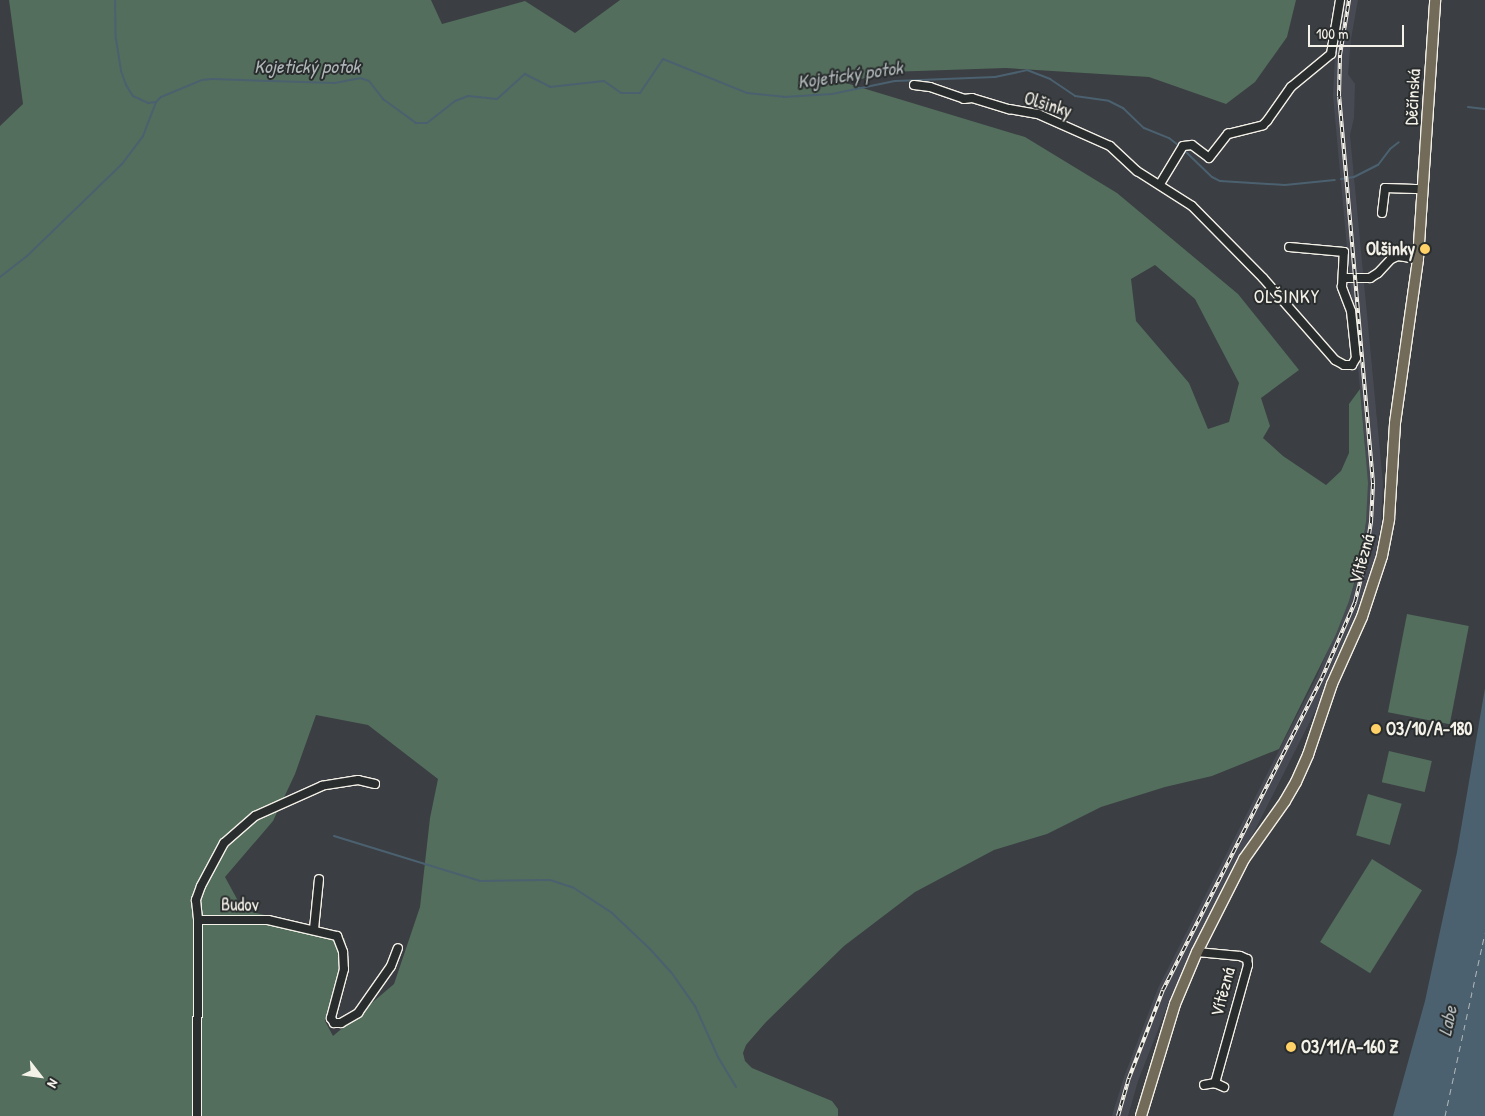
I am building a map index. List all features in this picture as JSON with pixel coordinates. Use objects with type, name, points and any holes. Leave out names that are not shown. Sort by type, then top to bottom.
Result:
[{"type":"main road","name":"Děčínská","points":[[1427,137],[1435,0]]},
{"type":"main road","name":"Vítězná","points":[[1141,1116],[1174,1004],[1197,952],[1244,859],[1285,801],[1296,782],[1308,755],[1332,684],[1362,617],[1379,568],[1389,519],[1395,423],[1418,259],[1427,137]]},
{"type":"street","points":[[1160,184],[1183,146],[1192,145],[1209,158],[1228,134],[1263,125],[1267,121],[1291,87],[1331,54],[1340,0]]},
{"type":"street","name":"Olšinky","points":[[914,85],[930,86],[964,99],[972,98],[1056,120],[1110,146],[1137,171],[1192,206],[1263,278],[1309,332],[1344,366],[1352,365],[1356,358],[1351,311],[1342,287],[1344,252],[1289,247]]},
{"type":"street","points":[[1382,213],[1385,188],[1423,189]]},
{"type":"street","points":[[1343,278],[1370,278],[1378,273],[1391,259],[1398,256],[1418,259]]},
{"type":"street","name":"Budov","points":[[375,784],[358,780],[322,786],[255,816],[224,843],[196,900],[198,920],[268,920],[314,929],[337,936],[343,952],[344,969],[331,1018],[334,1024],[342,1023],[358,1012],[391,966],[398,948]]},
{"type":"street","points":[[314,929],[319,879]]},
{"type":"street","points":[[197,1116],[198,920]]},
{"type":"street","name":"Vítězná","points":[[1197,952],[1240,956],[1246,958],[1248,965],[1215,1082]]},
{"type":"street","points":[[1204,1085],[1215,1082],[1224,1087]]},
{"type":"shaded area","points":[[1344,0],[1358,0],[1351,39],[1348,74],[1355,84],[1354,118],[1350,135],[1383,483],[1381,523],[1373,570],[1364,605],[1330,682],[1172,994],[1138,1081],[1128,1116],[1112,1116],[1124,1077],[1158,988],[1317,676],[1349,601],[1359,566],[1366,522],[1365,443],[1333,96],[1335,54]]},
{"type":"green space","points":[[9,0],[431,0],[442,24],[525,1],[575,33],[620,0],[1296,0],[1287,37],[1255,82],[1226,104],[1149,77],[1006,68],[888,72],[846,83],[1025,137],[1117,193],[1238,294],[1299,370],[1261,398],[1270,426],[1263,438],[1283,456],[1326,485],[1341,471],[1349,453],[1349,404],[1360,389],[1368,483],[1366,522],[1359,566],[1349,601],[1336,634],[1279,749],[1212,776],[1165,787],[1101,807],[1047,834],[994,850],[915,892],[844,946],[766,1022],[746,1045],[743,1053],[745,1061],[752,1068],[832,1101],[838,1109],[838,1116],[0,1116],[0,126],[23,104]],"holes":[[[1155,265],[1195,299],[1239,383],[1229,422],[1208,429],[1189,383],[1136,321],[1131,279]],[[316,715],[368,725],[438,779],[430,818],[420,907],[394,984],[333,1036],[325,1021],[348,963],[345,939],[330,930],[243,910],[225,877],[273,821],[295,774]]]},
{"type":"green space","points":[[1407,614],[1469,626],[1450,724],[1388,712]]},
{"type":"green space","points":[[1389,751],[1432,761],[1425,792],[1382,782]]},
{"type":"green space","points":[[1368,794],[1402,804],[1390,845],[1356,835]]},
{"type":"green space","points":[[1372,859],[1422,890],[1370,973],[1320,942]]},
{"type":"water","name":"Labe","points":[[1485,688],[1485,1116],[1393,1116],[1425,1001],[1457,852]]},
{"type":"waterway","points":[[115,0],[116,39],[121,71],[126,85],[133,96],[148,103],[156,102]]},
{"type":"waterway","name":"Kojetický potok","points":[[0,277],[26,257],[122,164],[143,136],[156,102],[161,97],[202,80],[335,83],[360,78],[369,81],[383,99],[416,123],[427,123],[455,101],[468,96],[497,99],[525,74],[550,87],[604,81],[621,93],[640,93],[663,59],[747,93],[784,97],[832,94],[895,81],[995,77],[1027,70],[1050,79],[1075,96],[1109,101],[1123,108],[1144,128],[1169,138],[1178,145]]},
{"type":"waterway","name":"Kojetický potok","points":[[1468,107],[1485,109]]},
{"type":"waterway","name":"Kojetický potok","points":[[1341,179],[1354,177],[1378,165],[1390,149],[1399,142]]},
{"type":"waterway","name":"Kojetický potok","points":[[1186,152],[1212,177],[1220,181],[1285,185],[1335,180]]},
{"type":"waterway","points":[[334,836],[480,881],[550,880],[574,888],[612,913],[671,972],[695,1006],[718,1057],[736,1087]]},
{"type":"ferry route","points":[[1445,1116],[1485,933]]},
{"type":"railway","points":[[1118,1116],[1129,1078],[1163,990],[1322,678],[1355,602],[1364,567],[1371,522],[1373,483],[1339,96],[1340,55],[1349,0]]},
{"type":"place","name":"Olšinky","points":[[1425,249]]},
{"type":"place","name":"O3/10/A-180","points":[[1376,729]]},
{"type":"place","name":"O3/11/A-160 Z","points":[[1291,1047]]},
{"type":"district","name":"OLŠINKY","points":[[1287,297]]}]
